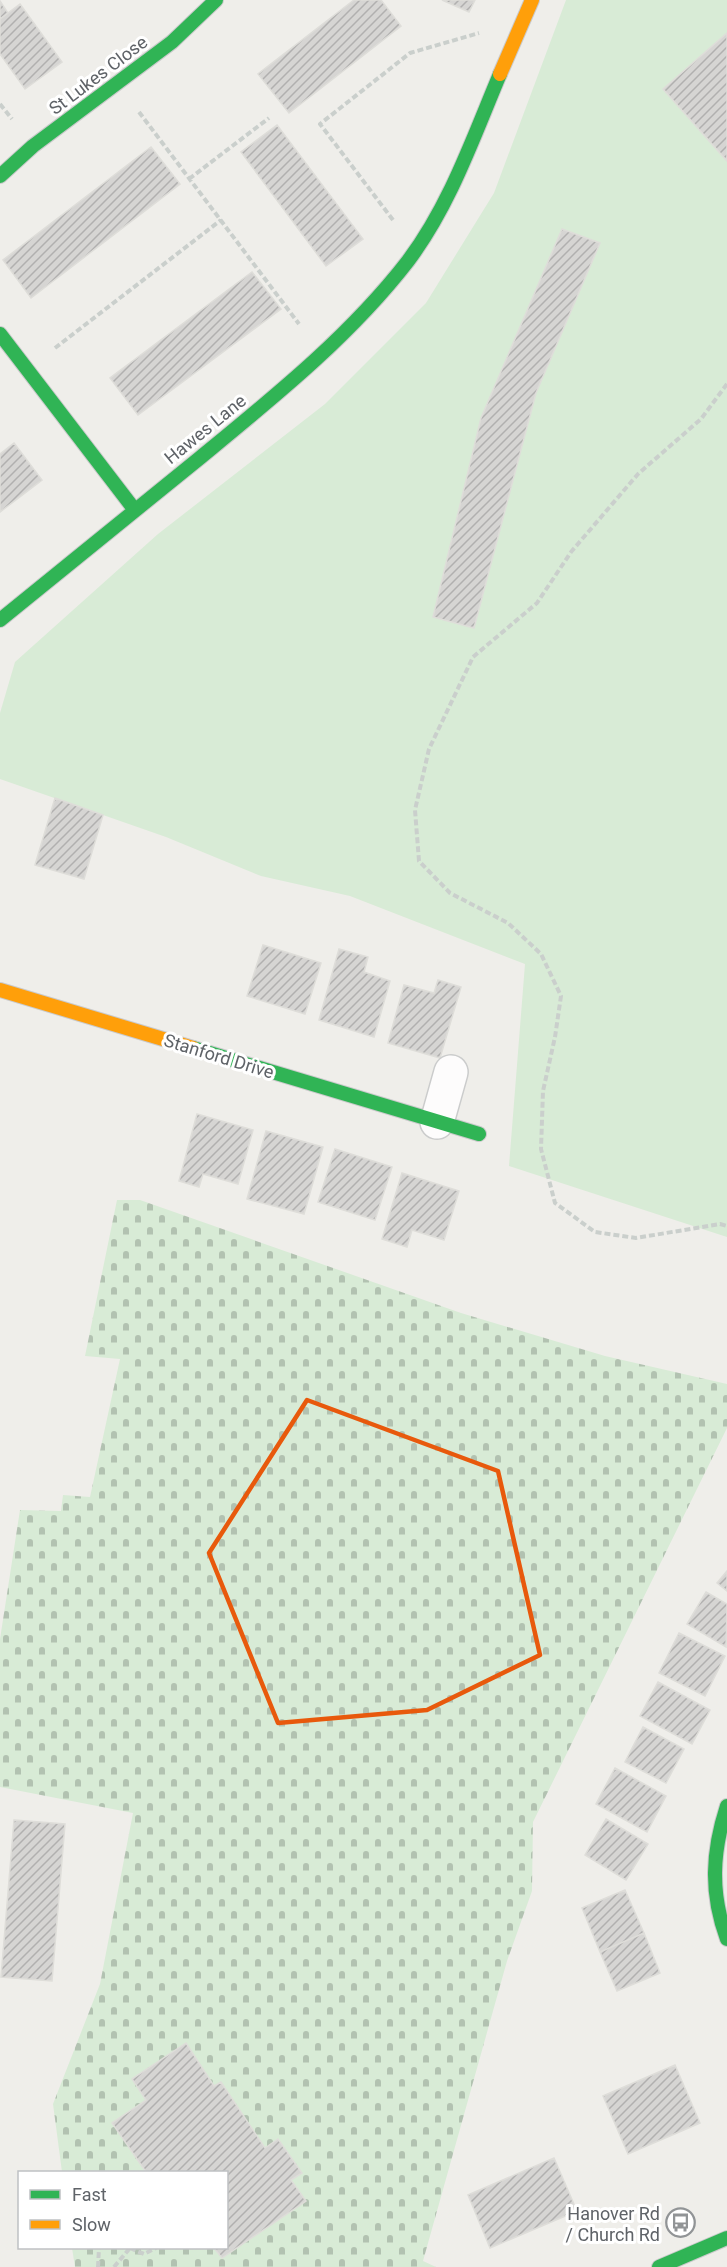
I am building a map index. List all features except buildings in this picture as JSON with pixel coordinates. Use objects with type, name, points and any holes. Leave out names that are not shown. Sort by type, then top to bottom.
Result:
[{"type":"street","name":"St Lukes Close","points":[[0,176],[33,146],[172,42],[216,0]]},
{"type":"street","name":"Hawes Lane","points":[[0,620],[242,423],[362,313],[415,249],[446,201],[532,0]]},
{"type":"street","points":[[0,334],[134,509]]},
{"type":"street","name":"Stanford Drive","points":[[0,990],[479,1134]]},
{"type":"street","points":[[437,1122],[451,1072]]},
{"type":"street","points":[[727,1806],[717,1832],[712,1876],[718,1917],[727,1939]]},
{"type":"street","points":[[659,2267],[727,2238]]},
{"type":"path","points":[[415,249],[320,124],[410,53],[523,20]]},
{"type":"path","points":[[117,84],[321,353]]},
{"type":"path","points":[[189,179],[269,118]]},
{"type":"path","points":[[28,370],[220,220]]},
{"type":"path","points":[[727,384],[701,419],[638,474],[571,552],[537,603],[473,657],[429,749],[415,810],[419,861],[450,893],[508,923],[542,954],[561,996],[543,1091],[541,1149],[555,1203],[595,1232],[636,1238],[720,1224],[727,1226]]},
{"type":"path","points":[[98,2267],[99,2249]]},
{"type":"path","points":[[114,2267],[129,2249]]},
{"type":"path","points":[[132,2249],[144,2254],[153,2249]]},
{"type":"highlighted area","points":[[307,1400],[498,1471],[540,1655],[427,1710],[278,1723],[209,1553]]},
{"type":"green space","points":[[566,0],[727,0],[727,1237],[509,1166],[525,964],[350,896],[261,876],[166,837],[0,779],[0,713],[15,662],[158,534],[325,404],[426,303],[494,193]]},
{"type":"green space","points":[[117,1200],[140,1200],[461,1313],[605,1356],[727,1384],[727,1428],[533,1822],[532,1891],[507,1961],[423,2261],[436,2267],[75,2267],[72,2249],[228,2249],[228,2171],[62,2171],[53,2104],[100,1984],[133,1813],[0,1787],[0,1639],[20,1510],[61,1511],[63,1495],[90,1497],[120,1359],[85,1356]]},
{"type":"traffic: fast","points":[[0,176],[33,146],[172,42],[216,0]]},
{"type":"traffic: fast","points":[[0,620],[256,412],[310,365],[361,315],[408,261],[423,240],[460,170],[500,74]]},
{"type":"traffic: fast","points":[[0,334],[134,509]]},
{"type":"traffic: fast","points":[[193,1048],[479,1134]]},
{"type":"traffic: fast","points":[[727,1806],[718,1840],[715,1872],[718,1905],[727,1939]]},
{"type":"traffic: fast","points":[[659,2267],[727,2238]]},
{"type":"traffic: slow","points":[[500,74],[532,0]]},
{"type":"traffic: slow","points":[[0,990],[193,1048]]},
{"type":"place","name":"Hanover Rd / Church Rd","points":[[681,2223]]}]
